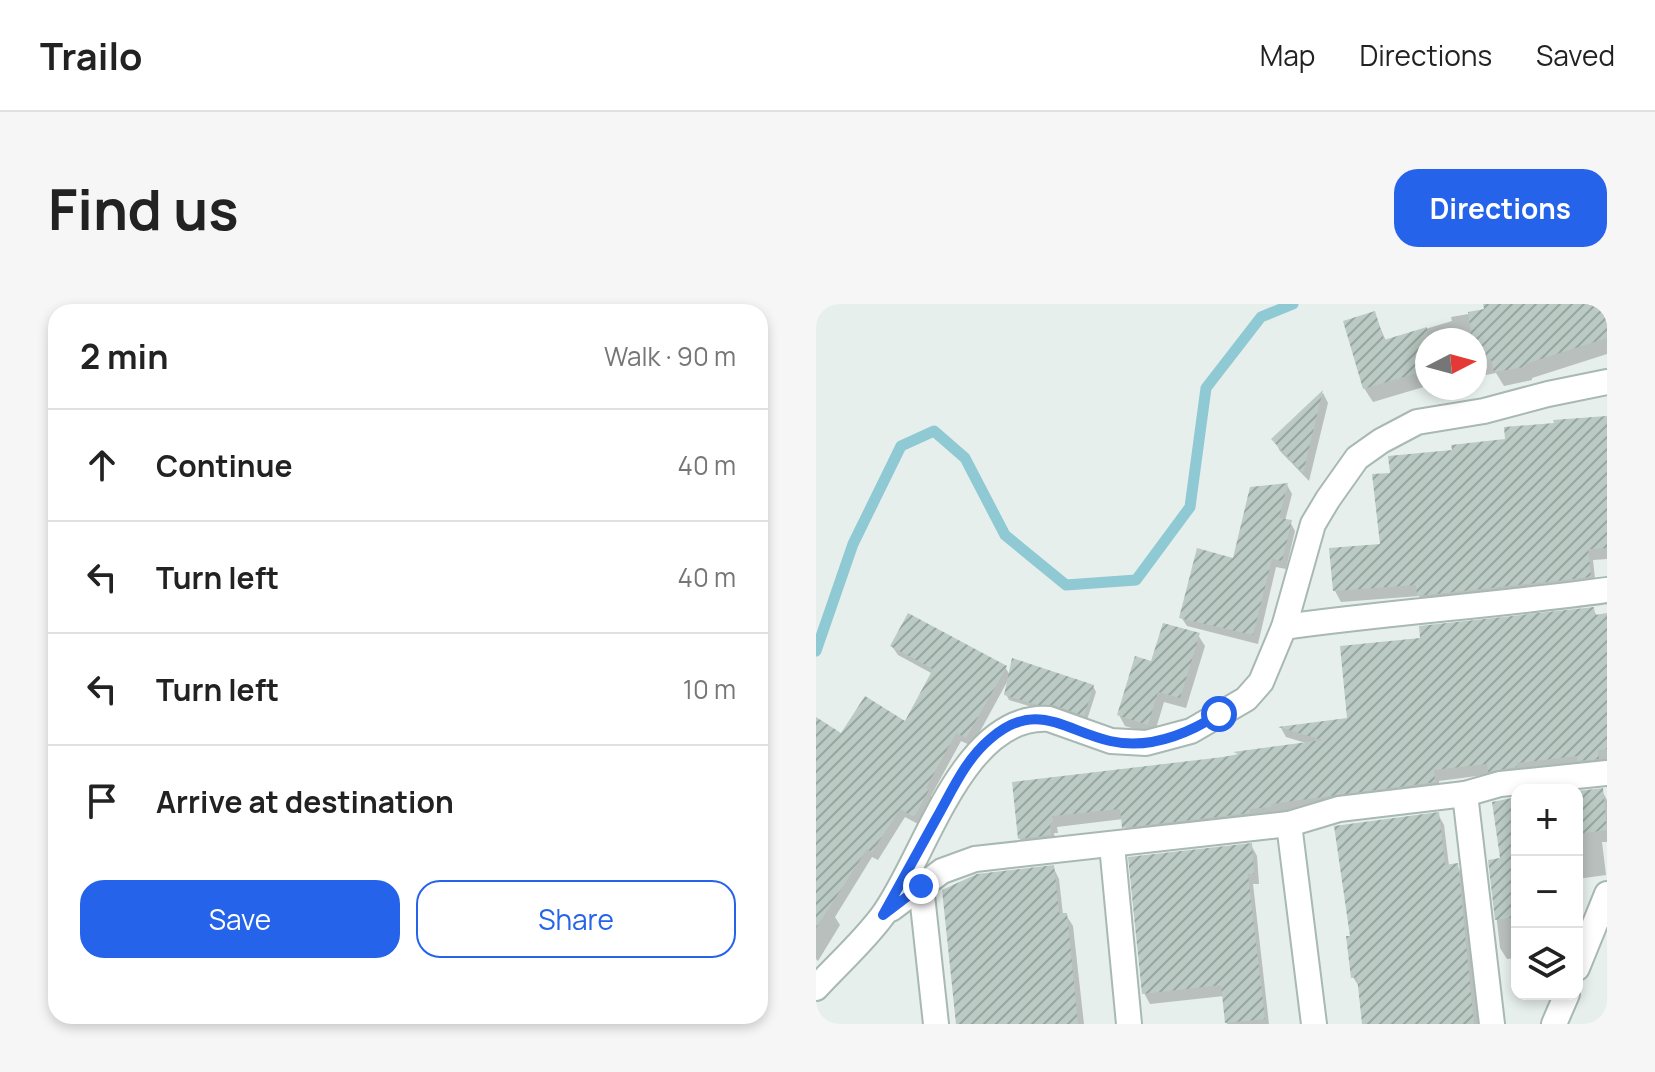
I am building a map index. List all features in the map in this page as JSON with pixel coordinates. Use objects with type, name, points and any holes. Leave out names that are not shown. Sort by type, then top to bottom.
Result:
[{"type":"street","points":[[883,915],[967,763],[990,739],[1018,723],[1039,718],[1111,741],[1146,743],[1191,731],[1246,699],[1261,682],[1284,627],[1313,524],[1357,458],[1417,422],[1484,411],[1607,382]]},
{"type":"street","points":[[1284,627],[1368,616],[1512,604],[1607,590]]},
{"type":"street","points":[[816,988],[883,915],[942,871],[975,859],[1289,824],[1339,809],[1465,794],[1500,784],[1607,773]]},
{"type":"street","points":[[1465,794],[1492,1024]]},
{"type":"street","points":[[1289,824],[1314,1024]]},
{"type":"street","points":[[1112,845],[1129,1024]]},
{"type":"street","points":[[921,886],[936,1024]]},
{"type":"street","points":[[1583,953],[1607,894]]},
{"type":"street","points":[[1554,1024],[1564,1000]]},
{"type":"building","points":[[1483,304],[1607,304],[1607,338],[1525,364],[1525,367],[1494,372],[1491,359],[1487,360],[1487,328],[1470,328],[1468,312],[1484,309]]},
{"type":"building","points":[[1375,311],[1384,340],[1415,331],[1415,374],[1363,389],[1343,321]]},
{"type":"building","points":[[1323,390],[1303,473],[1271,439]]},
{"type":"building","points":[[1607,416],[1607,548],[1588,549],[1591,577],[1417,596],[1416,585],[1333,591],[1329,548],[1380,544],[1372,474],[1390,473],[1388,456],[1452,450],[1451,445],[1505,439],[1504,427]]},
{"type":"building","points":[[1288,483],[1279,518],[1292,520],[1282,561],[1272,559],[1253,635],[1179,618],[1197,548],[1233,558],[1250,487]]},
{"type":"building","points":[[1594,607],[1595,615],[1607,613],[1607,749],[1598,750],[1599,759],[1577,761],[1577,756],[1517,763],[1517,767],[1488,772],[1487,764],[1434,770],[1435,782],[1271,804],[1271,807],[1249,809],[1250,813],[1122,828],[1120,809],[1052,816],[1051,835],[1018,839],[1012,782],[1223,757],[1239,754],[1233,752],[1323,740],[1278,727],[1347,718],[1340,646],[1420,638],[1419,626]]},
{"type":"building","points":[[908,613],[1007,666],[966,738],[956,733],[914,817],[900,809],[872,852],[867,849],[816,928],[816,717],[841,733],[865,696],[905,721],[933,669],[890,646]]},
{"type":"building","points":[[1163,623],[1200,633],[1180,698],[1158,692],[1148,725],[1117,715],[1135,656],[1151,661]]},
{"type":"building","points":[[1012,658],[1094,685],[1084,716],[1054,705],[1038,705],[1004,695]]},
{"type":"building","points":[[1603,788],[1607,830],[1583,833],[1583,790]]},
{"type":"building","points":[[1511,798],[1511,918],[1495,920],[1488,860],[1500,858],[1492,802]]},
{"type":"building","points":[[1439,812],[1445,865],[1458,863],[1474,1024],[1362,1024],[1357,977],[1351,978],[1346,936],[1350,936],[1334,826]]},
{"type":"building","points":[[1252,843],[1254,874],[1248,874],[1265,1019],[1225,1023],[1221,985],[1142,994],[1128,857]]},
{"type":"building","points":[[1054,865],[1059,913],[1067,913],[1078,1024],[956,1024],[942,890],[977,874]]},
{"type":"waterway","points":[[816,651],[853,544],[901,446],[934,431],[965,458],[1005,535],[1066,585],[1136,580],[1190,507],[1206,388],[1261,317],[1293,304]]},
{"type":"route","points":[[921,886],[883,915],[967,763],[1002,731],[1039,718],[1111,741],[1146,743],[1191,731],[1219,714]]}]
